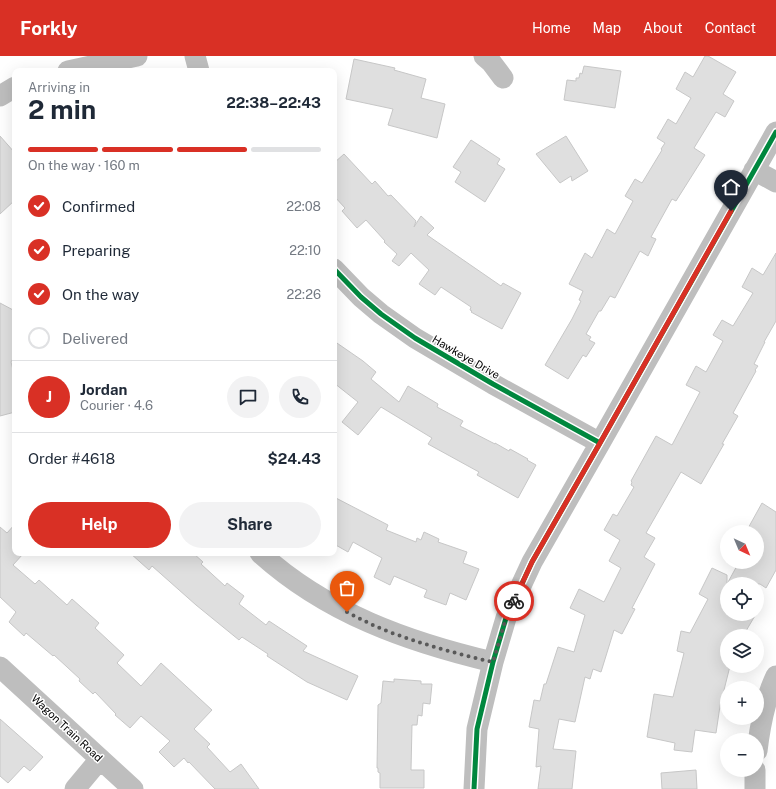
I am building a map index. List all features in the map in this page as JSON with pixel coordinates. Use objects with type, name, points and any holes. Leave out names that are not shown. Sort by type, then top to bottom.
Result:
[{"type":"street","points":[[82,68],[137,56]]},
{"type":"street","points":[[195,56],[198,68]]},
{"type":"street","points":[[484,56],[491,62],[503,78]]},
{"type":"street","points":[[0,96],[12,89]]},
{"type":"street","points":[[474,789],[477,729],[493,662],[506,618],[532,562],[776,132]]},
{"type":"street","points":[[754,170],[776,182]]},
{"type":"street","name":"Hawkeye Drive","points":[[337,272],[381,314],[415,338],[493,384],[600,443]]},
{"type":"street","points":[[264,556],[310,591],[373,625],[422,643],[493,662]]},
{"type":"street","name":"Wagon Train Road","points":[[0,667],[133,789]]},
{"type":"street","points":[[759,733],[765,708],[776,676]]},
{"type":"street","points":[[75,789],[100,759]]},
{"type":"street","points":[[755,777],[755,789]]},
{"type":"building","points":[[705,56],[708,56],[736,72],[723,94],[734,101],[725,117],[716,112],[694,148],[705,155],[676,201],[672,199],[651,237],[656,239],[648,256],[640,251],[615,298],[610,296],[601,311],[599,311],[586,334],[591,337],[589,340],[595,343],[586,357],[583,355],[568,379],[545,365],[581,301],[579,300],[583,291],[569,284],[585,253],[592,258],[607,229],[615,234],[633,201],[625,196],[635,179],[642,183],[662,150],[661,149],[665,143],[657,138],[668,119],[676,124],[691,98],[676,89],[685,72],[693,77]]},
{"type":"building","points":[[354,59],[395,68],[394,70],[426,79],[421,98],[445,104],[437,138],[388,125],[393,109],[346,99]]},
{"type":"building","points":[[584,66],[621,71],[615,108],[564,100],[567,80],[576,81],[576,78],[579,78],[580,73],[582,74]]},
{"type":"building","points":[[0,136],[12,150],[12,203],[0,214]]},
{"type":"building","points":[[566,136],[588,171],[572,181],[571,176],[560,183],[536,154]]},
{"type":"building","points":[[471,140],[500,159],[497,164],[505,169],[485,202],[455,182],[461,172],[453,167]]},
{"type":"building","points":[[344,154],[372,184],[375,181],[388,196],[391,195],[416,221],[414,227],[421,216],[434,228],[427,235],[501,286],[503,283],[521,293],[502,329],[471,312],[471,307],[441,287],[435,295],[419,284],[429,270],[411,253],[399,266],[392,261],[397,254],[384,242],[385,241],[366,220],[357,228],[342,211],[345,208],[337,199],[337,160]]},
{"type":"building","points":[[776,253],[776,321],[754,364],[758,366],[755,370],[756,371],[733,413],[738,416],[701,484],[681,472],[646,533],[655,538],[644,557],[655,564],[632,608],[635,609],[622,634],[614,630],[601,672],[593,669],[590,679],[585,677],[575,722],[559,719],[553,749],[576,751],[572,789],[538,789],[541,766],[536,767],[539,729],[529,727],[534,700],[540,701],[544,684],[546,684],[558,647],[574,652],[585,615],[570,608],[579,589],[604,602],[621,568],[609,561],[620,540],[604,530],[613,514],[617,516],[634,487],[631,485],[631,481],[656,436],[672,445],[700,392],[686,385],[696,366],[706,372],[723,341],[713,335],[722,320],[733,326],[753,293],[742,287],[752,268],[763,275]]},
{"type":"building","points":[[0,303],[12,309],[12,413],[0,416]]},
{"type":"building","points":[[337,343],[376,372],[371,379],[399,402],[408,386],[438,404],[437,407],[463,421],[460,426],[509,451],[510,449],[536,465],[518,498],[477,475],[479,472],[428,444],[432,438],[381,407],[358,435],[342,422],[358,402],[337,385]]},
{"type":"building","points":[[337,499],[388,525],[386,530],[416,542],[417,538],[421,540],[424,532],[439,539],[438,542],[467,552],[463,563],[479,569],[466,600],[450,593],[446,605],[424,597],[427,590],[394,576],[390,585],[374,577],[382,558],[353,542],[348,552],[337,546]]},
{"type":"building","points":[[762,503],[776,512],[776,570],[766,588],[764,587],[764,577],[731,577],[735,569],[764,569],[764,525],[750,525]]},
{"type":"building","points":[[0,527],[7,533],[12,527],[12,556],[21,556],[13,565],[35,584],[39,580],[67,605],[72,599],[99,623],[95,628],[124,655],[117,663],[141,686],[161,663],[212,710],[194,729],[210,744],[207,747],[230,772],[241,764],[259,789],[215,789],[184,758],[174,767],[159,752],[170,741],[141,716],[130,728],[115,715],[116,714],[95,692],[93,694],[79,681],[80,679],[54,655],[53,656],[26,633],[24,636],[9,622],[16,612],[0,597]]},
{"type":"building","points":[[133,556],[196,556],[203,562],[201,564],[225,586],[227,583],[244,596],[239,604],[266,625],[269,621],[307,646],[303,651],[358,676],[347,700],[307,682],[267,656],[268,654],[242,637],[239,640],[152,566],[149,570]]},
{"type":"building","points":[[712,568],[727,575],[727,577],[720,577],[720,621],[752,621],[747,629],[720,629],[720,673],[728,673],[726,681],[720,681],[720,706],[716,733],[695,730],[692,752],[674,750],[675,743],[647,737],[654,694],[673,697],[684,653],[677,651],[681,631],[690,633],[708,599],[699,594]]},
{"type":"building","points":[[394,679],[421,681],[421,684],[432,684],[430,704],[423,703],[422,716],[418,715],[417,725],[412,725],[411,770],[424,770],[424,788],[380,788],[380,773],[378,772],[377,768],[378,705],[381,703],[383,681],[394,682]]},
{"type":"building","points":[[0,719],[43,757],[30,771],[24,766],[8,783],[0,776]]},
{"type":"building","points":[[696,770],[697,789],[662,789],[661,773]]},
{"type":"cycle path","points":[[474,789],[477,729],[493,662],[506,618],[532,562],[776,132]]},
{"type":"cycle path","points":[[337,272],[361,297],[381,314],[415,338],[493,384],[600,443]]},
{"type":"way so far","points":[[347,612],[397,635],[493,662],[506,618],[514,601]]},
{"type":"route","points":[[514,601],[532,562],[731,211]]}]
